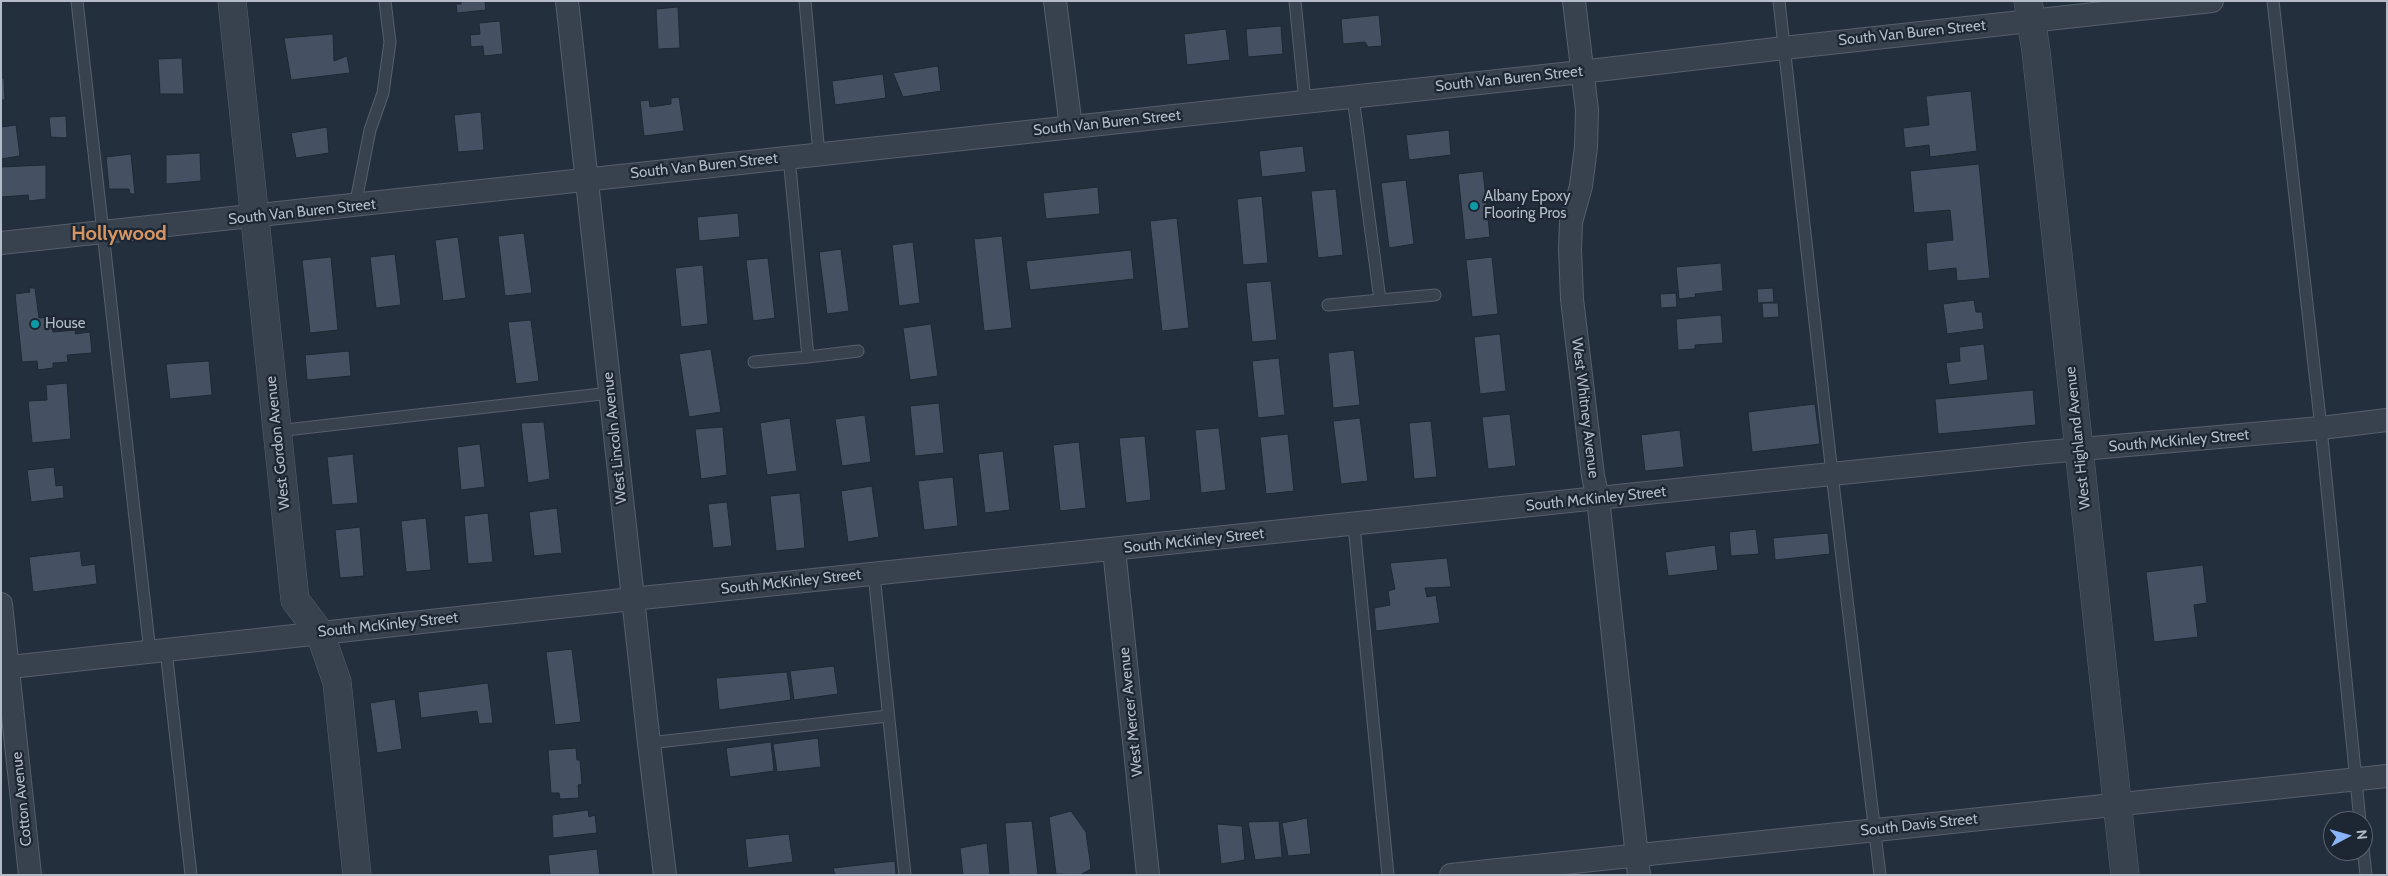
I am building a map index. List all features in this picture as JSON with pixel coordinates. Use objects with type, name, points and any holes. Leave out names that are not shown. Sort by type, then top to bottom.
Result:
[{"type":"street","name":"West Gordon Avenue","points":[[232,1],[295,600],[320,633],[337,682],[357,875]]},
{"type":"street","name":"West Lincoln Avenue","points":[[567,1],[588,179],[648,743],[665,875]]},
{"type":"street","points":[[1055,1],[1071,127]]},
{"type":"street","name":"West Whitney Avenue","points":[[1574,1],[1587,110],[1586,147],[1581,186],[1571,222],[1572,299],[1593,476],[1598,498],[1638,864]]},
{"type":"street","name":"South Van Buren Street","points":[[1,243],[256,217],[789,157],[1582,72],[1784,48],[2029,11],[2212,1]]},
{"type":"street","name":"West Highland Avenue","points":[[2029,11],[2037,61],[2125,875]]},
{"type":"street","name":"South McKinley Street","points":[[4,668],[632,599],[1598,498],[2387,420]]},
{"type":"street","name":"West Mercer Avenue","points":[[1114,550],[1148,875]]},
{"type":"street","name":"Cotton Avenue","points":[[1,604],[4,668],[30,875]]},
{"type":"street","name":"South Davis Street","points":[[1451,875],[1638,864],[1875,830],[2387,776]]},
{"type":"lane","points":[[77,1],[103,232],[158,651],[191,875]]},
{"type":"lane","points":[[356,206],[370,130],[383,93],[390,42],[385,1]]},
{"type":"lane","points":[[805,1],[819,154]]},
{"type":"lane","points":[[1295,1],[1305,101]]},
{"type":"lane","points":[[1779,1],[1832,474],[1880,875]]},
{"type":"lane","points":[[2273,1],[2321,428],[2359,811]]},
{"type":"lane","points":[[1353,97],[1380,300]]},
{"type":"lane","points":[[789,157],[808,357]]},
{"type":"lane","points":[[1328,305],[1435,295]]},
{"type":"lane","points":[[754,362],[858,351]]},
{"type":"lane","points":[[276,431],[610,393]]},
{"type":"lane","points":[[1354,524],[1388,875]]},
{"type":"lane","points":[[874,574],[905,875]]},
{"type":"lane","points":[[648,743],[888,716]]},
{"type":"lane","points":[[2364,861],[2366,875]]},
{"type":"building","points":[[461,1],[485,1],[486,10],[457,13],[456,4],[461,4]]},
{"type":"building","points":[[678,7],[680,48],[658,49],[656,9]]},
{"type":"building","points":[[1379,15],[1382,46],[1368,47],[1365,42],[1343,44],[1341,19]]},
{"type":"building","points":[[500,21],[503,54],[484,56],[483,46],[471,47],[470,35],[480,34],[479,23]]},
{"type":"building","points":[[1281,26],[1283,54],[1248,57],[1246,29]]},
{"type":"building","points":[[1226,29],[1230,60],[1187,65],[1184,34]]},
{"type":"building","points":[[333,34],[334,61],[347,56],[350,73],[291,80],[284,38]]},
{"type":"building","points":[[182,58],[184,94],[160,94],[158,59]]},
{"type":"building","points":[[938,66],[941,91],[903,97],[893,73]]},
{"type":"building","points":[[883,74],[886,98],[835,105],[832,81]]},
{"type":"building","points":[[1,78],[4,78],[5,100],[1,100]]},
{"type":"building","points":[[1971,91],[1977,151],[1930,157],[1929,145],[1905,148],[1903,128],[1929,125],[1926,96]]},
{"type":"building","points":[[679,97],[684,131],[644,136],[640,101],[649,100],[650,107],[671,104],[671,98]]},
{"type":"building","points":[[481,112],[484,150],[458,152],[454,115]]},
{"type":"building","points":[[66,116],[67,138],[51,137],[49,117]]},
{"type":"building","points":[[16,125],[20,156],[1,159],[1,127]]},
{"type":"building","points":[[327,127],[329,153],[296,158],[291,133]]},
{"type":"building","points":[[1449,130],[1451,155],[1409,160],[1406,135]]},
{"type":"building","points":[[1303,146],[1306,172],[1262,177],[1259,151]]},
{"type":"building","points":[[200,153],[201,181],[166,184],[166,155]]},
{"type":"building","points":[[131,154],[135,194],[130,194],[129,189],[109,189],[106,157]]},
{"type":"building","points":[[1979,164],[1990,278],[1957,281],[1956,268],[1928,271],[1926,243],[1953,240],[1950,210],[1914,213],[1910,171]]},
{"type":"building","points":[[46,165],[46,199],[29,201],[28,195],[1,197],[1,167]]},
{"type":"building","name":"Albany Epoxy Flooring Pros","points":[[1483,171],[1490,237],[1465,240],[1458,174]]},
{"type":"building","points":[[1406,180],[1414,244],[1389,248],[1381,183]]},
{"type":"building","points":[[1098,187],[1100,214],[1046,219],[1043,193]]},
{"type":"building","points":[[1336,189],[1343,255],[1318,258],[1311,191]]},
{"type":"building","points":[[1262,196],[1268,263],[1243,265],[1237,199]]},
{"type":"building","points":[[738,213],[740,237],[699,241],[697,217]]},
{"type":"building","points":[[1177,218],[1189,328],[1162,331],[1150,221]]},
{"type":"building","points":[[524,233],[532,293],[505,296],[498,236]]},
{"type":"building","points":[[1002,236],[1012,328],[984,331],[974,239]]},
{"type":"building","points":[[458,237],[466,298],[443,301],[435,240]]},
{"type":"building","points":[[913,242],[920,303],[899,306],[892,245]]},
{"type":"building","points":[[841,249],[849,311],[827,314],[819,252]]},
{"type":"building","points":[[1131,250],[1134,279],[1030,290],[1026,261]]},
{"type":"building","points":[[395,254],[401,305],[376,308],[370,257]]},
{"type":"building","points":[[331,257],[338,330],[310,333],[302,260]]},
{"type":"building","points":[[1492,257],[1498,314],[1472,317],[1466,260]]},
{"type":"building","points":[[768,258],[775,318],[753,321],[746,260]]},
{"type":"building","points":[[1721,263],[1723,291],[1695,294],[1696,297],[1679,299],[1676,267]]},
{"type":"building","points":[[703,265],[708,324],[681,327],[675,268]]},
{"type":"building","points":[[1271,281],[1277,340],[1252,342],[1246,283]]},
{"type":"building","name":"House","points":[[29,288],[35,288],[39,318],[51,317],[53,332],[76,330],[75,334],[90,332],[92,353],[67,355],[68,362],[53,363],[53,368],[38,370],[37,361],[22,362],[15,294],[30,292]]},
{"type":"building","points":[[1773,288],[1774,302],[1758,303],[1757,289]]},
{"type":"building","points":[[1676,293],[1677,307],[1661,308],[1660,294]]},
{"type":"building","points":[[1974,300],[1976,312],[1982,312],[1984,329],[1947,334],[1943,304]]},
{"type":"building","points":[[1762,303],[1778,303],[1779,317],[1763,318]]},
{"type":"building","points":[[1721,315],[1723,343],[1695,345],[1695,349],[1678,350],[1676,319]]},
{"type":"building","points":[[531,320],[539,381],[516,384],[508,322]]},
{"type":"building","points":[[931,324],[938,376],[910,380],[903,328]]},
{"type":"building","points":[[1500,334],[1506,391],[1480,394],[1474,337]]},
{"type":"building","points":[[1984,344],[1988,380],[1949,385],[1946,363],[1960,361],[1959,347]]},
{"type":"building","points":[[711,349],[721,412],[689,417],[679,354]]},
{"type":"building","points":[[1354,350],[1360,405],[1333,408],[1328,353]]},
{"type":"building","points":[[349,351],[351,376],[307,380],[305,355]]},
{"type":"building","points":[[1279,358],[1285,415],[1258,418],[1252,361]]},
{"type":"building","points":[[209,361],[212,395],[170,399],[166,364]]},
{"type":"building","points":[[67,383],[71,439],[32,443],[28,401],[47,400],[46,385]]},
{"type":"building","points":[[2033,390],[2036,425],[1938,434],[1935,399]]},
{"type":"building","points":[[939,403],[944,453],[915,456],[910,406]]},
{"type":"building","points":[[1815,404],[1820,444],[1752,452],[1748,412]]},
{"type":"building","points":[[1510,414],[1516,466],[1488,469],[1482,417]]},
{"type":"building","points":[[865,415],[871,462],[842,466],[835,419]]},
{"type":"building","points":[[790,418],[797,471],[767,475],[760,423]]},
{"type":"building","points":[[1360,418],[1368,481],[1341,484],[1333,421]]},
{"type":"building","points":[[1431,421],[1437,477],[1414,479],[1409,423]]},
{"type":"building","points":[[544,422],[550,479],[528,483],[521,423]]},
{"type":"building","points":[[723,427],[727,475],[701,479],[695,429]]},
{"type":"building","points":[[1219,428],[1226,490],[1201,493],[1195,430]]},
{"type":"building","points":[[1680,430],[1684,467],[1645,471],[1641,435]]},
{"type":"building","points":[[1288,434],[1294,491],[1266,494],[1260,437]]},
{"type":"building","points":[[1145,436],[1151,500],[1126,503],[1119,438]]},
{"type":"building","points":[[1079,442],[1086,508],[1060,511],[1053,445]]},
{"type":"building","points":[[480,444],[485,487],[461,490],[457,447]]},
{"type":"building","points":[[1003,451],[1010,510],[985,513],[978,454]]},
{"type":"building","points":[[353,454],[358,503],[332,505],[327,457]]},
{"type":"building","points":[[54,467],[56,486],[63,485],[64,498],[31,502],[27,470]]},
{"type":"building","points":[[953,477],[958,526],[924,530],[918,481]]},
{"type":"building","points":[[872,486],[879,537],[848,542],[841,491]]},
{"type":"building","points":[[800,493],[805,548],[776,551],[770,496]]},
{"type":"building","points":[[727,502],[732,546],[713,548],[708,504]]},
{"type":"building","points":[[557,508],[562,553],[534,556],[529,512]]},
{"type":"building","points":[[488,513],[493,562],[468,564],[464,516]]},
{"type":"building","points":[[426,518],[431,570],[406,572],[401,521]]},
{"type":"building","points":[[360,527],[364,576],[340,578],[335,530]]},
{"type":"building","points":[[1756,529],[1759,554],[1731,556],[1729,532]]},
{"type":"building","points":[[1828,533],[1830,554],[1775,560],[1773,538]]},
{"type":"building","points":[[1715,545],[1718,570],[1668,576],[1665,552]]},
{"type":"building","points":[[80,551],[82,566],[95,564],[97,584],[33,592],[29,557]]},
{"type":"building","points":[[1447,558],[1451,587],[1425,588],[1427,597],[1436,595],[1440,623],[1376,631],[1374,608],[1390,605],[1388,591],[1395,589],[1390,563]]},
{"type":"building","points":[[2203,565],[2207,603],[2194,605],[2198,637],[2154,642],[2146,572]]},
{"type":"building","points":[[572,649],[581,722],[555,725],[546,652]]},
{"type":"building","points":[[834,666],[838,694],[794,700],[790,671]]},
{"type":"building","points":[[787,672],[791,700],[719,710],[716,678]]},
{"type":"building","points":[[488,683],[493,723],[479,724],[477,711],[421,718],[418,692]]},
{"type":"building","points":[[395,699],[402,749],[377,753],[370,703]]},
{"type":"building","points":[[818,738],[821,767],[777,772],[773,744]]},
{"type":"building","points":[[771,742],[774,771],[730,777],[726,748]]},
{"type":"building","points":[[576,748],[577,760],[580,760],[582,784],[578,785],[579,798],[560,799],[559,793],[551,793],[548,750]]},
{"type":"building","points":[[588,810],[589,817],[595,815],[597,833],[553,838],[552,815]]},
{"type":"building","points":[[1071,811],[1086,832],[1091,869],[1080,875],[1056,874],[1049,817]]},
{"type":"building","points":[[1307,818],[1311,854],[1288,856],[1282,823]]},
{"type":"building","points":[[1032,821],[1038,875],[1009,875],[1005,823]]},
{"type":"building","points":[[1279,821],[1282,857],[1255,860],[1248,822]]},
{"type":"building","points":[[1217,824],[1242,826],[1245,860],[1221,864]]},
{"type":"building","points":[[789,834],[793,862],[748,868],[745,839]]},
{"type":"building","points":[[987,843],[990,875],[963,875],[960,848]]},
{"type":"building","points":[[597,849],[600,875],[550,875],[548,855]]},
{"type":"building","points":[[895,861],[896,875],[835,875],[833,868]]},
{"type":"place","name":"Albany Epoxy Flooring Pros","points":[[1474,206]]},
{"type":"place","name":"House","points":[[35,324]]},
{"type":"district","name":"Hollywood","points":[[119,234]]}]
